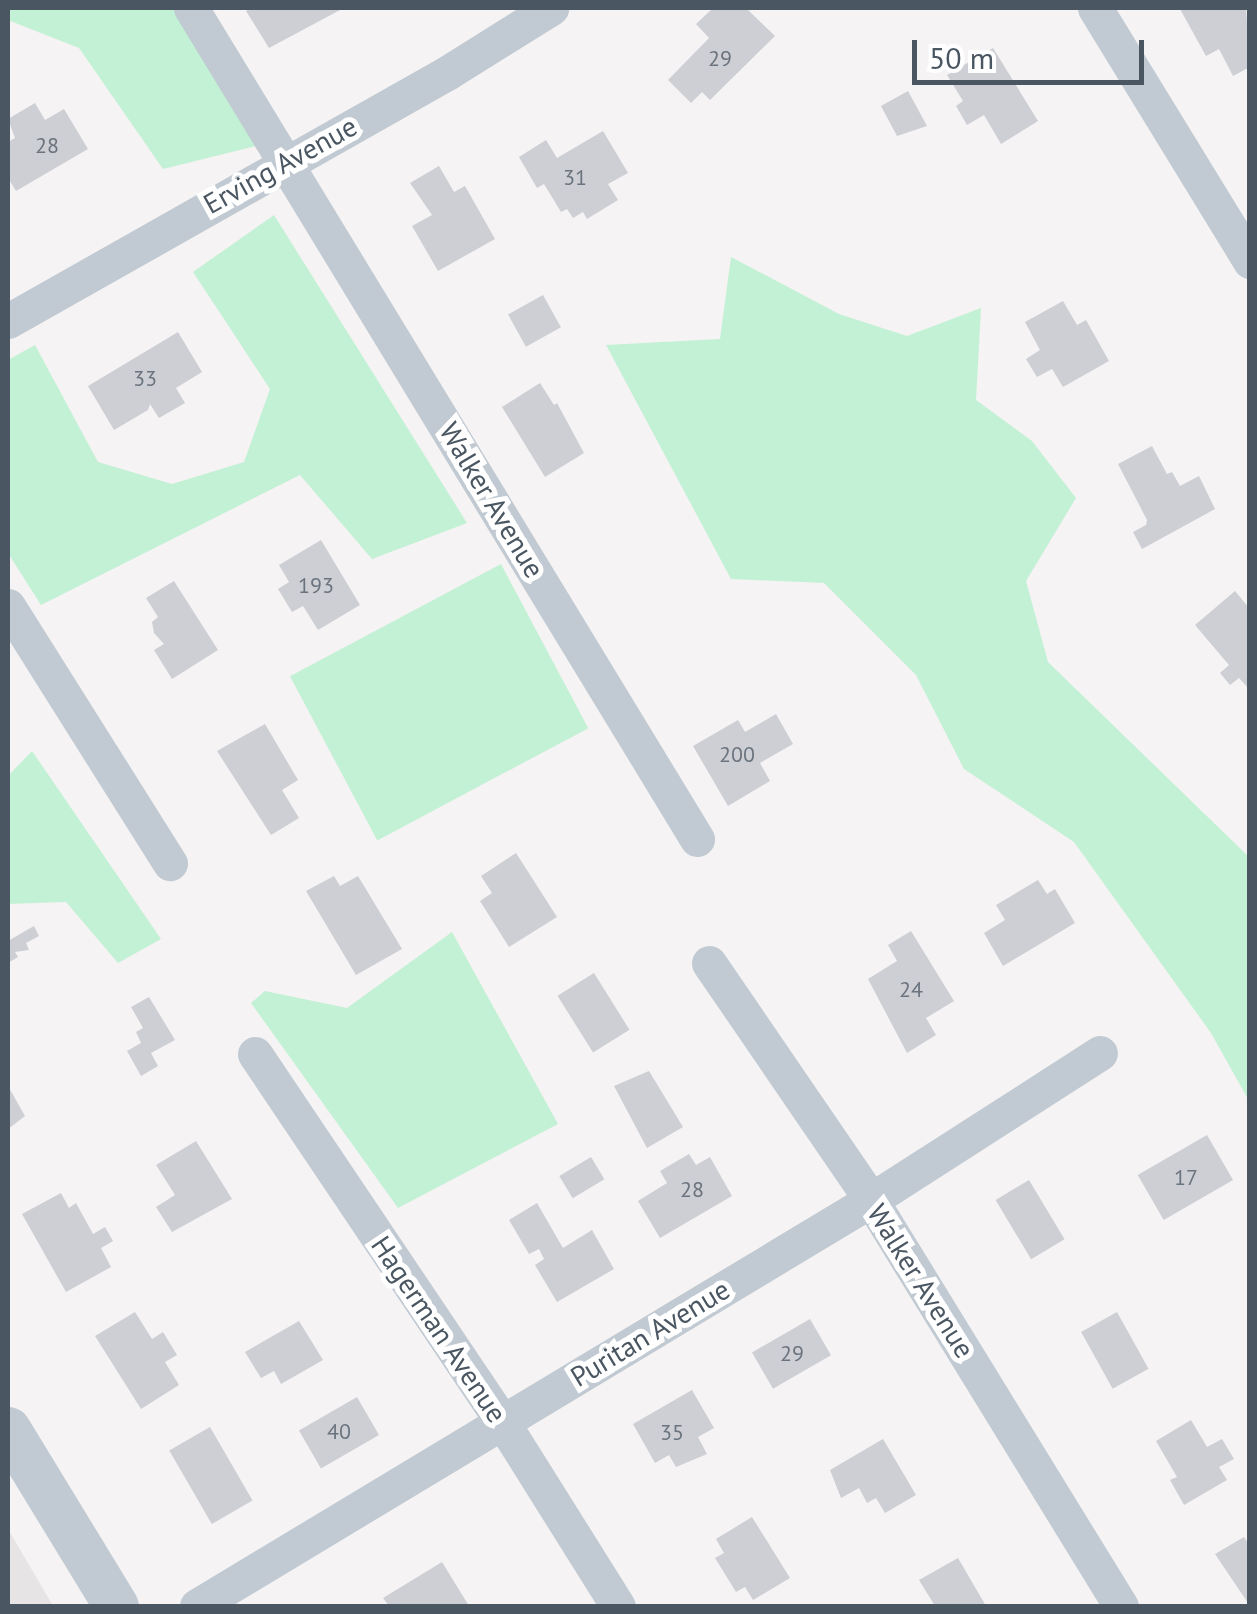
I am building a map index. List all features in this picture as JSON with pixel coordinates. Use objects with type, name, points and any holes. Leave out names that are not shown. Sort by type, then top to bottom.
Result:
[{"type":"street","name":"Walker Avenue","points":[[191,8],[697,839]]},
{"type":"street","name":"Erving Avenue","points":[[8,320],[447,73],[551,8]]},
{"type":"street","points":[[1095,8],[1250,261]]},
{"type":"street","points":[[8,606],[170,863]]},
{"type":"street","name":"Walker Avenue","points":[[709,964],[871,1200],[1121,1606]]},
{"type":"street","name":"Puritan Avenue","points":[[197,1606],[871,1200],[1100,1053]]},
{"type":"street","name":"Hagerman Avenue","points":[[255,1054],[503,1423],[618,1606]]},
{"type":"street","points":[[8,1429],[116,1606]]},
{"type":"shaded area","points":[[8,1529],[53,1606],[8,1606]]},
{"type":"green space","points":[[8,8],[174,8],[256,146],[163,169],[79,48],[8,20]]},
{"type":"green space","points":[[274,215],[467,523],[372,559],[300,475],[41,605],[8,553],[8,360],[35,345],[98,462],[172,484],[244,462],[270,389],[193,272]]},
{"type":"green space","points":[[731,257],[839,314],[907,336],[981,308],[976,400],[1032,441],[1076,498],[1026,581],[1048,662],[1249,857],[1249,1101],[1211,1033],[1074,842],[964,769],[916,675],[824,583],[731,579],[606,345],[720,339]]},
{"type":"green space","points":[[501,564],[588,728],[377,840],[290,676]]},
{"type":"green space","points":[[32,751],[161,939],[118,963],[66,902],[8,904],[8,776]]},
{"type":"green space","points":[[452,932],[558,1124],[398,1208],[251,1003],[265,991],[347,1008]]},
{"type":"building","points":[[713,8],[746,8],[775,36],[710,100],[702,92],[691,103],[668,80],[709,38],[696,24]]},
{"type":"building","points":[[1246,8],[1250,67],[1233,76],[1219,49],[1206,56],[1180,9]]},
{"type":"building","points":[[340,10],[269,48],[246,11]]},
{"type":"building","points":[[993,48],[1038,121],[1001,144],[984,115],[967,125],[956,106],[963,101],[947,75]]},
{"type":"building","points":[[908,91],[927,126],[897,136],[881,106]]},
{"type":"building","points":[[35,103],[45,120],[64,109],[88,149],[16,191],[8,178],[8,142],[15,138],[8,119]]},
{"type":"building","points":[[603,131],[628,173],[608,184],[618,200],[587,219],[583,212],[573,218],[567,209],[561,212],[544,184],[537,188],[519,157],[546,140],[557,158]]},
{"type":"building","points":[[439,166],[454,192],[465,186],[495,239],[438,271],[412,226],[432,215],[410,183]]},
{"type":"building","points":[[543,295],[561,327],[526,347],[508,314]]},
{"type":"building","points":[[1063,301],[1077,325],[1086,320],[1109,361],[1063,387],[1052,369],[1037,377],[1026,359],[1040,350],[1025,322]]},
{"type":"building","points":[[178,332],[202,372],[176,388],[185,403],[159,418],[150,404],[148,410],[114,430],[88,386]]},
{"type":"building","points":[[540,383],[554,405],[557,403],[584,453],[545,477],[502,407]]},
{"type":"building","points":[[1152,446],[1167,474],[1172,472],[1180,486],[1199,476],[1215,509],[1142,549],[1133,532],[1146,525],[1147,520],[1118,464]]},
{"type":"building","points":[[321,540],[360,605],[318,630],[303,606],[292,612],[278,589],[289,582],[279,565]]},
{"type":"building","points":[[174,581],[218,650],[172,679],[154,650],[164,644],[154,633],[152,622],[158,617],[146,598]]},
{"type":"building","points":[[1235,591],[1250,609],[1250,690],[1239,678],[1230,685],[1220,673],[1229,665],[1195,625]]},
{"type":"building","points":[[776,714],[793,744],[760,763],[770,781],[728,806],[693,746],[738,720],[745,732]]},
{"type":"building","points":[[265,724],[298,780],[282,790],[299,818],[271,835],[217,751]]},
{"type":"building","points":[[516,853],[557,917],[509,947],[480,901],[492,893],[481,876]]},
{"type":"building","points":[[334,876],[340,886],[358,876],[402,949],[356,975],[306,891]]},
{"type":"building","points":[[1038,880],[1047,894],[1055,889],[1075,923],[1003,966],[984,933],[1005,920],[996,905]]},
{"type":"building","points":[[34,926],[39,936],[26,943],[29,950],[15,952],[18,957],[8,963],[8,941]]},
{"type":"building","points":[[911,931],[954,1001],[926,1018],[936,1035],[907,1053],[868,979],[897,961],[888,945]]},
{"type":"building","points":[[594,973],[630,1030],[593,1053],[558,996]]},
{"type":"building","points":[[149,997],[175,1040],[151,1053],[158,1066],[141,1076],[127,1051],[141,1043],[136,1032],[143,1028],[131,1007]]},
{"type":"building","points":[[649,1071],[683,1127],[647,1148],[614,1086]]},
{"type":"building","points":[[8,1086],[25,1116],[8,1129]]},
{"type":"building","points":[[1207,1135],[1233,1180],[1164,1220],[1138,1175]]},
{"type":"building","points":[[196,1141],[232,1199],[172,1232],[156,1207],[175,1195],[156,1165]]},
{"type":"building","points":[[689,1154],[696,1165],[710,1157],[732,1196],[660,1238],[638,1201],[667,1183],[660,1171]]},
{"type":"building","points":[[591,1157],[604,1179],[573,1198],[559,1176]]},
{"type":"building","points":[[1029,1180],[1065,1239],[1031,1259],[996,1200]]},
{"type":"building","points":[[61,1193],[69,1208],[76,1203],[93,1234],[105,1227],[113,1241],[101,1248],[111,1267],[66,1292],[22,1214]]},
{"type":"building","points":[[537,1203],[563,1248],[592,1230],[614,1269],[557,1302],[535,1265],[544,1259],[539,1249],[529,1254],[509,1220]]},
{"type":"building","points":[[135,1312],[152,1339],[163,1332],[177,1355],[165,1362],[179,1385],[141,1409],[95,1336]]},
{"type":"building","points":[[1117,1312],[1149,1369],[1113,1389],[1081,1332]]},
{"type":"building","points":[[810,1319],[831,1355],[773,1389],[752,1352]]},
{"type":"building","points":[[299,1321],[323,1360],[281,1384],[274,1371],[261,1378],[245,1352]]},
{"type":"building","points":[[692,1390],[714,1428],[698,1437],[707,1454],[676,1467],[669,1455],[655,1463],[633,1424]]},
{"type":"building","points":[[357,1397],[379,1435],[321,1469],[299,1430]]},
{"type":"building","points":[[1191,1420],[1207,1447],[1222,1439],[1234,1459],[1219,1467],[1227,1480],[1184,1505],[1170,1480],[1177,1477],[1156,1441]]},
{"type":"building","points":[[210,1427],[252,1501],[212,1524],[169,1450]]},
{"type":"building","points":[[883,1439],[916,1495],[885,1513],[876,1498],[867,1503],[859,1488],[841,1498],[830,1470]]},
{"type":"building","points":[[752,1517],[790,1578],[753,1600],[745,1587],[736,1592],[715,1558],[724,1553],[716,1539]]},
{"type":"building","points":[[1244,1537],[1250,1546],[1250,1606],[1215,1554]]},
{"type":"building","points":[[958,1558],[986,1606],[935,1606],[919,1580]]},
{"type":"building","points":[[442,1562],[469,1606],[389,1606],[383,1598]]}]
